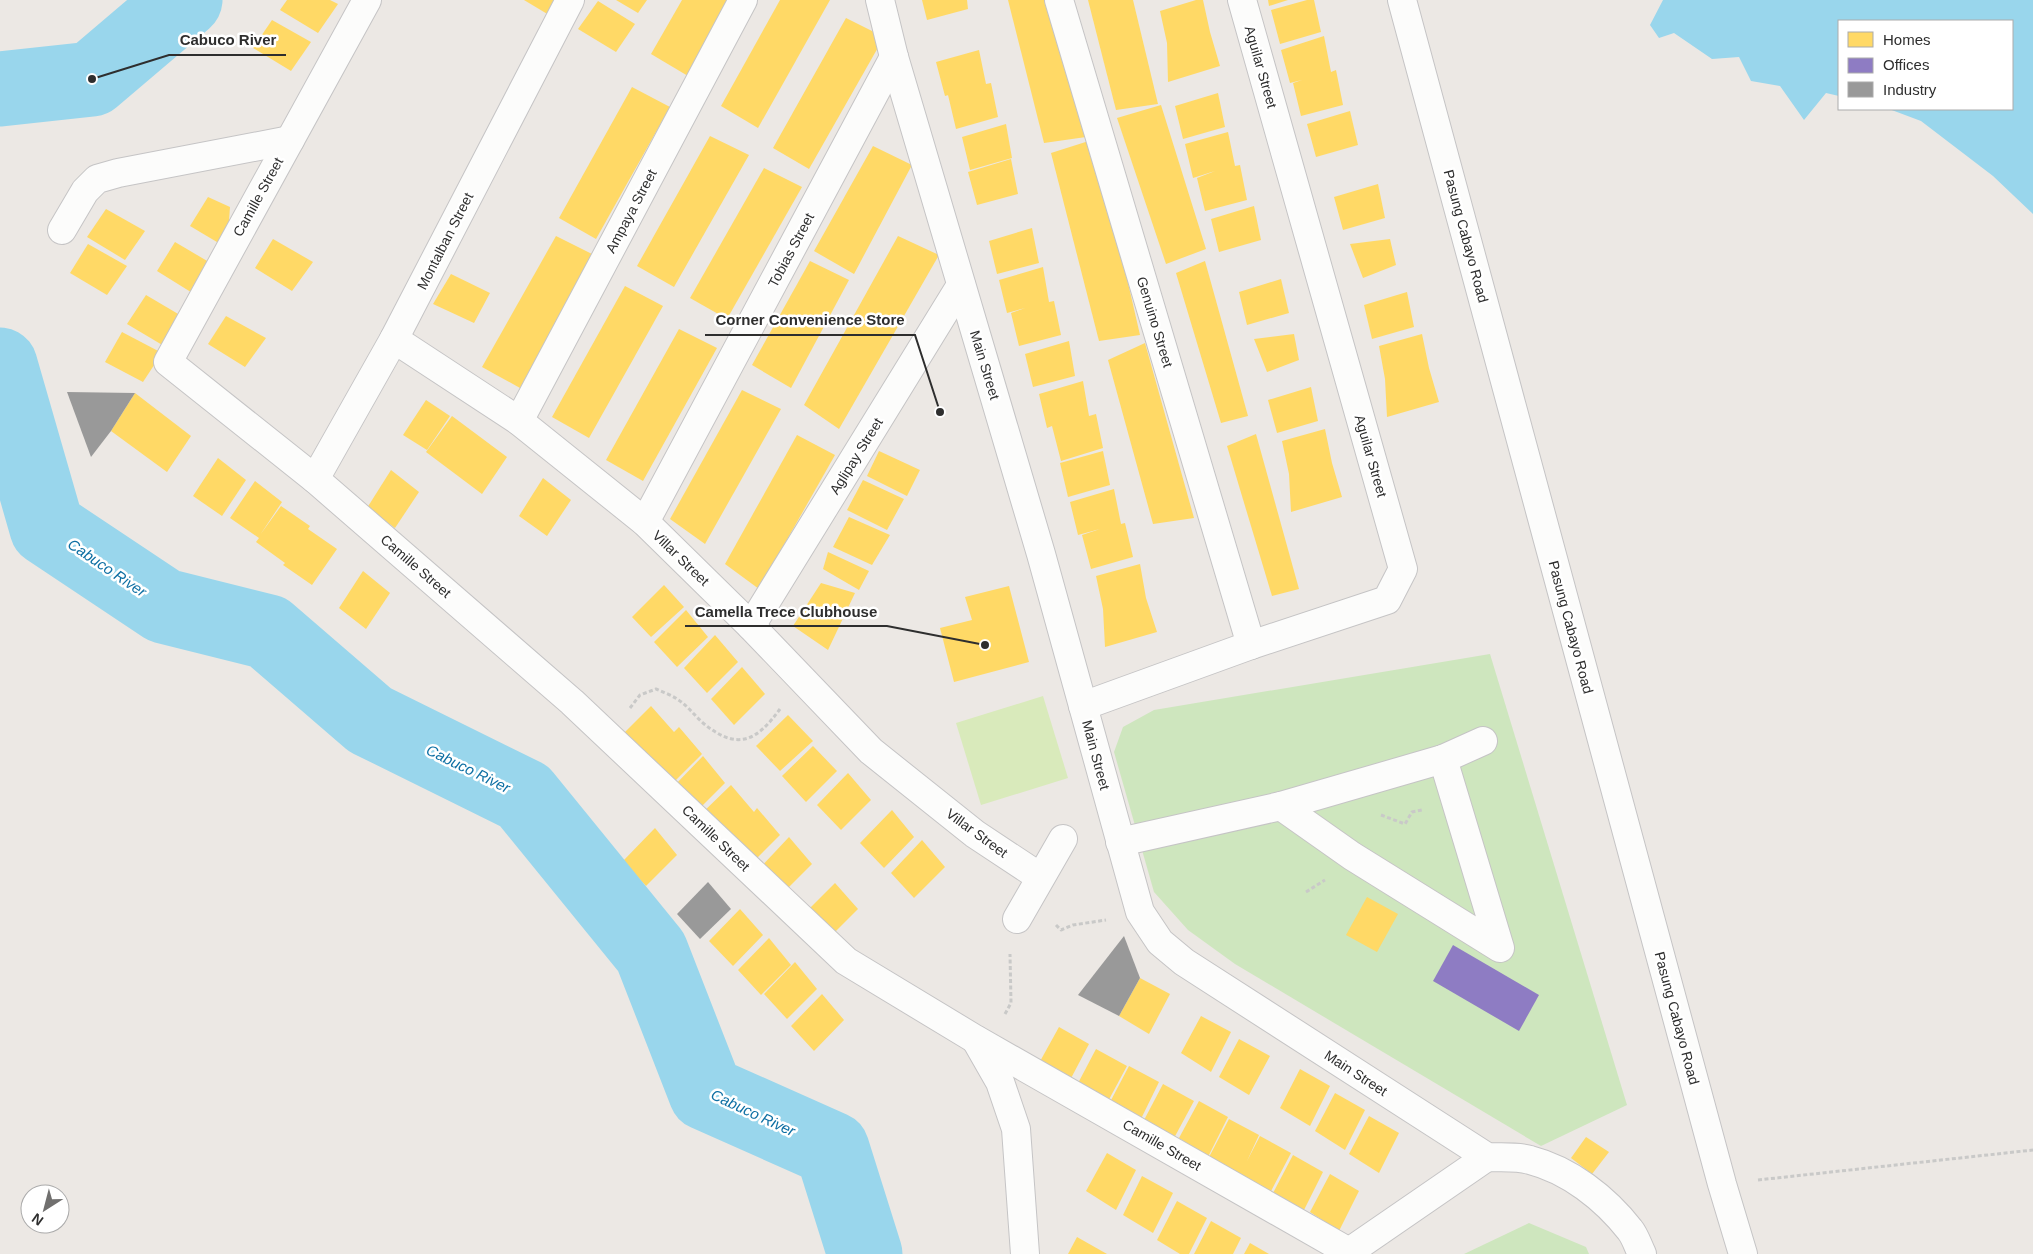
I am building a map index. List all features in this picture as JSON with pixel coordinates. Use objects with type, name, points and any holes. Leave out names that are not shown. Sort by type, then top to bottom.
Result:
[{"type":"street","name":"Camille Street","points":[[367,0],[168,362],[315,478],[564,695],[846,961],[975,1039],[1347,1253],[1487,1157]]},
{"type":"street","name":"Montalban Street","points":[[315,478],[394,339],[570,0]]},
{"type":"street","name":"Ampaya Street","points":[[519,421],[743,0]]},
{"type":"street","name":"Main Street","points":[[880,0],[894,57],[1038,545],[1140,912],[1160,942],[1184,962],[1487,1157]]},
{"type":"street","name":"Genuino Street","points":[[1059,0],[1251,645]]},
{"type":"street","name":"Aguilar Street","points":[[1083,706],[1251,645],[1387,600],[1403,569],[1242,0]]},
{"type":"street","name":"Pasung Cabayo Road","points":[[1402,0],[1722,1184],[1743,1254]]},
{"type":"street","name":"Tobias Street","points":[[645,522],[894,57]]},
{"type":"street","points":[[62,230],[85,191],[97,180],[118,173],[290,140]]},
{"type":"street","name":"Aglipay Street","points":[[752,626],[961,285]]},
{"type":"street","name":"Villar Street","points":[[394,339],[519,421],[645,522],[752,626],[871,751],[975,834],[1028,898]]},
{"type":"street","points":[[1120,842],[1281,806],[1443,759],[1483,742]]},
{"type":"street","points":[[1281,806],[1352,856],[1500,948],[1443,759]]},
{"type":"street","points":[[1028,898],[1063,839]]},
{"type":"street","name":"Camille Street","points":[[975,1039],[1000,1082],[1016,1129],[1025,1254]]},
{"type":"street","points":[[1487,1157],[1529,1159],[1567,1174],[1596,1195],[1615,1213],[1631,1231],[1642,1254]]},
{"type":"path","points":[[608,736],[640,695],[656,689],[678,699],[722,737],[741,740],[755,736],[768,725],[787,699],[811,687]]},
{"type":"path","points":[[1349,785],[1360,800],[1373,811],[1397,822],[1405,824],[1412,812],[1420,809],[1427,813]]},
{"type":"path","points":[[975,1039],[998,1027],[1011,1003],[1010,947],[1028,898],[1061,930],[1073,925],[1120,918],[1140,912]]},
{"type":"path","points":[[1722,1184],[2033,1150]]},
{"type":"green space","points":[[1490,654],[1627,1105],[1541,1146],[1235,964],[1188,930],[1154,892],[1114,752],[1123,727],[1154,710]]},
{"type":"green space","points":[[1043,696],[1068,778],[981,805],[956,723]]},
{"type":"green space","points":[[1529,1223],[1586,1247],[1589,1254],[1464,1254]]},
{"type":"water","points":[[1663,0],[2033,0],[2033,214],[1993,176],[1921,121],[1892,110],[2013,110],[2013,20],[1838,20],[1838,96],[1826,93],[1804,120],[1780,86],[1751,81],[1739,57],[1712,59],[1674,33],[1659,38],[1650,25]]},
{"type":"building: Homes","points":[[287,0],[330,0],[338,4],[318,33],[280,10]]},
{"type":"building: Homes","points":[[524,0],[560,0],[549,15]]},
{"type":"building: Homes","points":[[616,0],[647,0],[638,13]]},
{"type":"building: Homes","points":[[682,0],[731,0],[688,76],[651,54]]},
{"type":"building: Homes","points":[[780,0],[830,0],[758,128],[721,106]]},
{"type":"building: Homes","points":[[922,0],[967,0],[968,9],[927,20]]},
{"type":"building: Homes","points":[[1008,0],[1054,0],[1086,137],[1044,143]]},
{"type":"building: Homes","points":[[1088,0],[1133,0],[1158,104],[1116,110]]},
{"type":"building: Homes","points":[[1196,0],[1203,0],[1220,66],[1168,82],[1167,43],[1160,11]]},
{"type":"building: Homes","points":[[1268,0],[1288,0],[1269,6]]},
{"type":"building: Homes","points":[[1307,0],[1314,0],[1321,32],[1280,44],[1271,10]]},
{"type":"building: Homes","points":[[598,1],[635,24],[616,52],[578,29]]},
{"type":"building: Homes","points":[[846,18],[884,37],[809,169],[773,148]]},
{"type":"building: Homes","points":[[272,20],[311,42],[291,71],[253,48]]},
{"type":"building: Homes","points":[[1324,36],[1331,72],[1336,70],[1343,105],[1301,116],[1293,83],[1302,80],[1290,83],[1281,50]]},
{"type":"building: Homes","points":[[979,50],[986,84],[991,83],[998,117],[956,129],[948,95],[945,96],[936,62]]},
{"type":"building: Homes","points":[[632,87],[670,107],[596,239],[559,218]]},
{"type":"building: Homes","points":[[1218,93],[1225,127],[1183,139],[1175,106]]},
{"type":"building: Homes","points":[[1161,105],[1206,249],[1166,264],[1117,118]]},
{"type":"building: Homes","points":[[1350,111],[1358,145],[1316,157],[1307,124]]},
{"type":"building: Homes","points":[[1006,124],[1012,158],[970,170],[962,137]]},
{"type":"building: Homes","points":[[1228,132],[1235,166],[1240,165],[1247,200],[1205,211],[1197,178],[1215,171],[1193,178],[1185,144]]},
{"type":"building: Homes","points":[[710,136],[749,155],[674,287],[637,266]]},
{"type":"building: Homes","points":[[1095,139],[1140,335],[1099,341],[1051,153]]},
{"type":"building: Homes","points":[[873,146],[912,165],[854,274],[814,251]]},
{"type":"building: Homes","points":[[1011,159],[1018,194],[977,205],[968,172]]},
{"type":"building: Homes","points":[[764,168],[802,187],[727,319],[690,298]]},
{"type":"building: Homes","points":[[1378,184],[1385,218],[1343,230],[1334,197]]},
{"type":"building: Homes","points":[[208,197],[230,207],[227,248],[190,226]]},
{"type":"building: Homes","points":[[1254,206],[1261,240],[1219,252],[1211,219]]},
{"type":"building: Homes","points":[[106,209],[145,231],[125,260],[87,237]]},
{"type":"building: Homes","points":[[1032,228],[1039,263],[997,274],[989,241]]},
{"type":"building: Homes","points":[[556,236],[594,255],[520,388],[482,367]]},
{"type":"building: Homes","points":[[898,236],[939,255],[839,429],[804,405]]},
{"type":"building: Homes","points":[[273,239],[313,262],[292,291],[255,268]]},
{"type":"building: Homes","points":[[1390,239],[1396,265],[1363,278],[1350,244]]},
{"type":"building: Homes","points":[[175,242],[214,265],[194,294],[157,271]]},
{"type":"building: Homes","points":[[88,244],[127,266],[107,295],[70,273]]},
{"type":"building: Homes","points":[[810,261],[849,280],[791,388],[752,365]]},
{"type":"building: Homes","points":[[1205,261],[1248,416],[1221,423],[1176,273]]},
{"type":"building: Homes","points":[[1043,267],[1049,302],[1054,301],[1061,335],[1019,346],[1011,313],[1025,308],[1007,313],[999,280]]},
{"type":"building: Homes","points":[[451,274],[490,293],[474,323],[433,304]]},
{"type":"building: Homes","points":[[1281,279],[1289,313],[1247,325],[1239,292]]},
{"type":"building: Homes","points":[[625,286],[663,306],[589,438],[552,417]]},
{"type":"building: Homes","points":[[1407,292],[1414,327],[1372,339],[1364,305]]},
{"type":"building: Homes","points":[[146,295],[185,318],[164,346],[127,324]]},
{"type":"building: Homes","points":[[226,316],[266,338],[245,367],[208,344]]},
{"type":"building: Homes","points":[[679,329],[717,348],[643,481],[606,460]]},
{"type":"building: Homes","points":[[122,332],[162,353],[143,382],[105,362]]},
{"type":"building: Homes","points":[[1294,334],[1299,360],[1267,372],[1254,339]]},
{"type":"building: Homes","points":[[1422,334],[1439,402],[1387,417],[1385,379],[1379,346]]},
{"type":"building: Homes","points":[[1069,341],[1075,376],[1033,387],[1025,354]]},
{"type":"building: Homes","points":[[1145,343],[1194,518],[1153,524],[1108,360]]},
{"type":"building: Homes","points":[[1083,381],[1089,416],[1096,414],[1103,448],[1061,461],[1052,426],[1047,428],[1039,394]]},
{"type":"building: Homes","points":[[1311,387],[1318,421],[1277,433],[1268,400]]},
{"type":"building: Homes","points":[[742,390],[781,409],[705,544],[670,519]]},
{"type":"building: Homes","points":[[135,393],[191,436],[167,472],[111,431]]},
{"type":"building: Homes","points":[[426,400],[450,416],[427,450],[403,435]]},
{"type":"building: Homes","points":[[452,416],[507,457],[482,494],[426,452]]},
{"type":"building: Homes","points":[[1325,429],[1342,497],[1291,512],[1289,474],[1282,441]]},
{"type":"building: Homes","points":[[1256,434],[1299,589],[1272,596],[1227,446]]},
{"type":"building: Homes","points":[[797,435],[835,455],[759,589],[725,564]]},
{"type":"building: Homes","points":[[879,451],[920,470],[907,496],[867,476]]},
{"type":"building: Homes","points":[[1103,451],[1110,485],[1068,497],[1060,463]]},
{"type":"building: Homes","points":[[218,458],[246,480],[222,516],[193,496]]},
{"type":"building: Homes","points":[[391,470],[419,492],[395,528],[367,508]]},
{"type":"building: Homes","points":[[543,478],[571,500],[547,536],[519,516]]},
{"type":"building: Homes","points":[[863,480],[904,499],[887,530],[847,510]]},
{"type":"building: Homes","points":[[255,481],[282,502],[260,535],[281,506],[310,526],[308,529],[337,549],[312,585],[283,565],[285,563],[256,542],[259,538],[230,518]]},
{"type":"building: Homes","points":[[1114,489],[1121,524],[1125,523],[1133,557],[1091,569],[1082,535],[1100,529],[1078,535],[1070,502]]},
{"type":"building: Homes","points":[[849,517],[890,535],[872,565],[833,547]]},
{"type":"building: Homes","points":[[828,552],[869,571],[859,590],[823,569]]},
{"type":"building: Homes","points":[[1140,564],[1146,598],[1157,632],[1105,647],[1103,609],[1096,576]]},
{"type":"building: Homes","points":[[363,571],[390,593],[366,629],[339,608]]},
{"type":"building: Homes","points":[[821,583],[855,593],[828,650],[793,626]]},
{"type":"building: Homes","points":[[664,585],[684,607],[651,637],[632,617]]},
{"type":"building: Homes","points":[[1009,586],[1029,662],[954,682],[940,628],[972,620],[965,597]]},
{"type":"building: Homes","points":[[686,610],[708,637],[677,667],[654,642]]},
{"type":"building: Homes","points":[[715,635],[738,662],[707,693],[684,668]]},
{"type":"building: Homes","points":[[742,667],[765,694],[734,725],[711,699]]},
{"type":"building: Homes","points":[[651,706],[674,732],[679,727],[702,754],[671,785],[620,737]]},
{"type":"building: Homes","points":[[788,715],[813,741],[780,771],[756,746]]},
{"type":"building: Homes","points":[[813,746],[837,771],[806,802],[782,776]]},
{"type":"building: Homes","points":[[703,756],[725,783],[695,813],[672,788]]},
{"type":"building: Homes","points":[[848,773],[871,800],[841,830],[817,805]]},
{"type":"building: Homes","points":[[731,785],[754,812],[757,808],[780,835],[749,866],[726,840],[734,832],[723,842],[699,816]]},
{"type":"building: Homes","points":[[892,810],[914,837],[884,868],[860,843]]},
{"type":"building: Homes","points":[[655,828],[677,855],[646,886],[623,861]]},
{"type":"building: Homes","points":[[789,837],[812,864],[782,894],[759,869]]},
{"type":"building: Homes","points":[[922,840],[945,867],[914,898],[891,873]]},
{"type":"building: Homes","points":[[835,883],[858,909],[827,940],[803,915]]},
{"type":"building: Homes","points":[[1367,897],[1398,914],[1377,952],[1346,935]]},
{"type":"building: Homes","points":[[740,909],[763,935],[733,966],[709,941]]},
{"type":"building: Homes","points":[[769,938],[791,965],[761,995],[738,970]]},
{"type":"building: Homes","points":[[795,962],[817,989],[787,1019],[764,994]]},
{"type":"building: Homes","points":[[1140,978],[1170,994],[1149,1034],[1119,1016]]},
{"type":"building: Homes","points":[[822,994],[844,1020],[814,1051],[791,1026]]},
{"type":"building: Homes","points":[[1201,1016],[1231,1032],[1211,1072],[1181,1053]]},
{"type":"building: Homes","points":[[1059,1027],[1089,1044],[1068,1084],[1038,1065]]},
{"type":"building: Homes","points":[[1239,1039],[1270,1056],[1249,1095],[1219,1077]]},
{"type":"building: Homes","points":[[1096,1049],[1127,1066],[1106,1105],[1076,1087]]},
{"type":"building: Homes","points":[[1129,1066],[1159,1082],[1139,1123],[1109,1104]]},
{"type":"building: Homes","points":[[1300,1069],[1330,1086],[1310,1126],[1280,1108]]},
{"type":"building: Homes","points":[[1163,1084],[1194,1101],[1173,1140],[1143,1122]]},
{"type":"building: Homes","points":[[1335,1093],[1365,1110],[1345,1150],[1315,1131]]},
{"type":"building: Homes","points":[[1199,1101],[1228,1117],[1208,1157],[1179,1138]]},
{"type":"building: Homes","points":[[1369,1116],[1399,1133],[1379,1173],[1349,1154]]},
{"type":"building: Homes","points":[[1229,1119],[1259,1135],[1247,1161],[1260,1136],[1291,1153],[1270,1193],[1209,1157]]},
{"type":"building: Homes","points":[[1586,1137],[1609,1152],[1592,1174],[1571,1158]]},
{"type":"building: Homes","points":[[1107,1153],[1136,1170],[1116,1210],[1086,1191]]},
{"type":"building: Homes","points":[[1293,1155],[1323,1172],[1303,1212],[1273,1193]]},
{"type":"building: Homes","points":[[1330,1174],[1359,1191],[1339,1231],[1310,1212]]},
{"type":"building: Homes","points":[[1142,1176],[1173,1193],[1153,1233],[1123,1215]]},
{"type":"building: Homes","points":[[1177,1201],[1207,1218],[1189,1254],[1180,1254],[1157,1240]]},
{"type":"building: Homes","points":[[1211,1221],[1241,1238],[1233,1254],[1194,1254]]},
{"type":"building: Homes","points":[[1077,1237],[1107,1254],[1068,1254]]},
{"type":"building: Homes","points":[[1250,1243],[1269,1254],[1244,1254]]},
{"type":"building: Offices","points":[[1453,945],[1539,995],[1519,1031],[1433,981]]},
{"type":"building: Industry","points":[[67,392],[135,393],[111,431],[91,457]]},
{"type":"building: Industry","points":[[708,882],[731,909],[700,939],[677,914]]},
{"type":"building: Industry","points":[[1124,936],[1140,978],[1119,1016],[1078,995]]},
{"type":"waterway","name":"Cabuco River","points":[[0,89],[92,79],[185,0]]},
{"type":"waterway","name":"Cabuco River","points":[[0,365],[47,528],[164,606],[268,632],[370,720],[524,796],[651,952],[706,1093],[832,1149],[865,1254]]},
{"type":"place","name":"Cabuco River","points":[[92,79]]},
{"type":"place","name":"Corner Convenience Store","points":[[940,412]]},
{"type":"place","name":"Camella Trece Clubhouse","points":[[985,645]]}]
